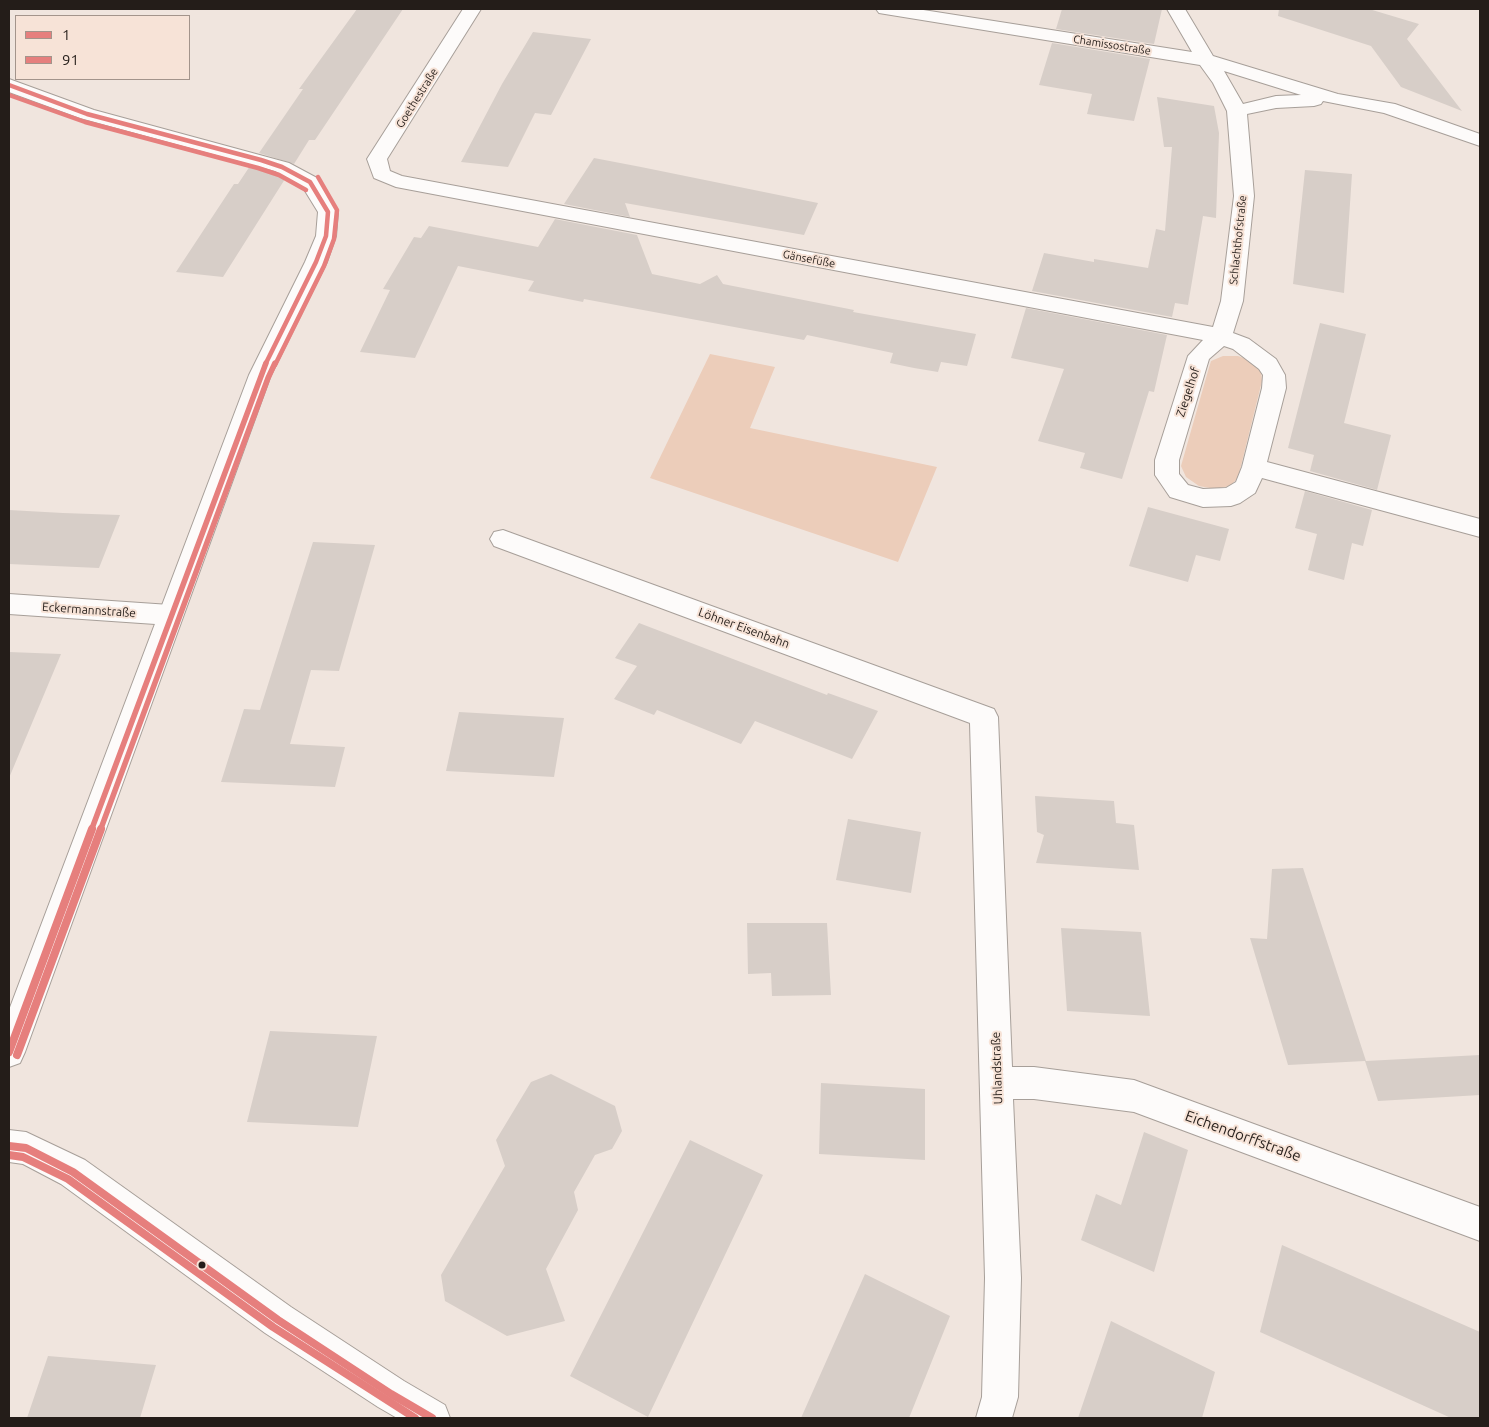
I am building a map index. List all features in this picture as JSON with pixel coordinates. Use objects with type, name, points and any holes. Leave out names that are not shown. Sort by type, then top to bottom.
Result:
[{"type":"street","name":"Goethestraße","points":[[396,181],[381,174],[377,159],[472,9]]},
{"type":"street","name":"Chamissostraße","points":[[885,9],[1206,60],[1335,99],[1388,108],[1480,140]]},
{"type":"street","name":"Schlachthofstraße","points":[[1176,9],[1206,60],[1222,82],[1237,111],[1244,196],[1232,301],[1221,336]]},
{"type":"street","points":[[9,85],[87,114],[282,167],[310,182],[328,212],[326,236],[316,262],[260,375],[9,1052]]},
{"type":"street","name":"Chamissostraße","points":[[1237,111],[1276,102],[1335,99]]},
{"type":"street","name":"Gänsefüße","points":[[396,181],[1221,336]]},
{"type":"street","name":"Ziegelhof","points":[[1221,336],[1241,344],[1256,353],[1268,364],[1274,376],[1274,388],[1254,467],[1246,486],[1231,497],[1203,498],[1179,491],[1167,475],[1167,460],[1199,356],[1221,336]]},
{"type":"street","points":[[1254,467],[1480,528]]},
{"type":"street","name":"Löhner Eisenbahn","points":[[503,539],[984,717]]},
{"type":"street","name":"Eckermannstraße","points":[[9,604],[170,615]]},
{"type":"street","name":"Uhlandstraße","points":[[984,717],[998,1083],[1003,1278],[1000,1397],[994,1418]]},
{"type":"street","name":"Eichendorffstraße","points":[[998,1083],[1034,1083],[1134,1096],[1480,1224]]},
{"type":"street","points":[[9,1146],[26,1148],[73,1172],[278,1320],[391,1394],[432,1418]]},
{"type":"shaded area","points":[[710,354],[775,367],[750,428],[937,467],[898,562],[650,478]]},
{"type":"shaded area","points":[[1223,356],[1238,356],[1252,361],[1261,371],[1262,381],[1238,478],[1230,486],[1215,489],[1199,486],[1186,477],[1181,466],[1211,361]]},
{"type":"building","points":[[357,9],[403,9],[315,140],[309,140],[294,164],[259,153],[303,89],[299,89]]},
{"type":"building","points":[[1062,9],[1162,9],[1154,44],[1056,29]]},
{"type":"building","points":[[1279,9],[1369,9],[1419,24],[1407,39],[1462,111],[1401,87],[1371,46],[1278,16]]},
{"type":"building","points":[[533,32],[591,39],[551,115],[535,113],[508,167],[461,162],[502,84]]},
{"type":"building","points":[[1052,43],[1150,59],[1134,121],[1087,114],[1092,94],[1039,85]]},
{"type":"building","points":[[1157,97],[1214,106],[1219,133],[1216,218],[1203,216],[1188,305],[1175,303],[1172,317],[1032,291],[1044,253],[1094,262],[1094,259],[1148,268],[1156,229],[1165,231],[1172,147],[1164,147]]},
{"type":"building","points":[[594,158],[818,203],[804,235],[625,203],[630,217],[564,204]]},
{"type":"building","points":[[250,166],[274,173],[285,179],[223,277],[176,272],[234,184],[238,184]]},
{"type":"building","points":[[1305,170],[1352,174],[1344,293],[1293,284]]},
{"type":"building","points":[[555,219],[637,235],[652,274],[700,284],[717,275],[723,284],[854,310],[853,312],[976,334],[967,366],[941,362],[938,372],[914,368],[890,363],[893,353],[807,335],[804,340],[584,299],[583,302],[528,291],[534,281],[458,266],[415,358],[360,352],[390,290],[383,289],[414,237],[421,238],[429,226],[538,247]]},
{"type":"building","points":[[1026,308],[1167,335],[1154,392],[1149,391],[1122,479],[1080,468],[1085,453],[1038,441],[1064,369],[1011,358]]},
{"type":"building","points":[[1320,323],[1366,334],[1344,423],[1391,435],[1377,490],[1310,471],[1314,455],[1288,448]]},
{"type":"building","points":[[1305,491],[1372,510],[1363,546],[1352,543],[1344,580],[1308,570],[1317,534],[1295,528]]},
{"type":"building","points":[[1148,507],[1229,529],[1220,561],[1196,555],[1188,582],[1129,566]]},
{"type":"building","points":[[9,510],[120,515],[99,568],[9,564]]},
{"type":"building","points":[[313,542],[375,545],[339,671],[311,670],[290,744],[345,747],[335,787],[221,782],[244,709],[260,710]]},
{"type":"building","points":[[639,623],[827,695],[828,693],[878,711],[852,759],[755,721],[741,744],[657,710],[654,715],[614,699],[637,666],[615,658]]},
{"type":"building","points":[[9,652],[61,654],[9,778]]},
{"type":"building","points":[[459,712],[564,718],[554,777],[446,771]]},
{"type":"building","points":[[1035,796],[1114,801],[1116,823],[1134,825],[1139,870],[1036,863],[1044,835],[1037,832]]},
{"type":"building","points":[[848,819],[921,832],[911,893],[836,880]]},
{"type":"building","points":[[1303,868],[1366,1061],[1480,1055],[1480,1095],[1378,1101],[1365,1061],[1288,1065],[1250,938],[1267,939],[1272,869]]},
{"type":"building","points":[[747,923],[827,923],[831,995],[772,996],[771,973],[748,974]]},
{"type":"building","points":[[1061,928],[1141,932],[1150,1016],[1067,1011]]},
{"type":"building","points":[[270,1031],[377,1036],[358,1127],[247,1122]]},
{"type":"building","points":[[551,1074],[615,1106],[622,1131],[612,1149],[595,1155],[574,1192],[578,1210],[546,1269],[565,1321],[507,1336],[445,1301],[441,1275],[505,1166],[496,1140],[531,1082]]},
{"type":"building","points":[[821,1083],[925,1089],[925,1160],[819,1154]]},
{"type":"building","points":[[1144,1132],[1188,1150],[1154,1272],[1081,1240],[1096,1194],[1121,1205]]},
{"type":"building","points":[[690,1140],[763,1175],[648,1417],[570,1376]]},
{"type":"building","points":[[1282,1245],[1480,1332],[1480,1418],[1451,1418],[1260,1332]]},
{"type":"building","points":[[865,1274],[950,1316],[909,1418],[801,1418]]},
{"type":"building","points":[[1111,1321],[1215,1372],[1202,1418],[1078,1418]]},
{"type":"building","points":[[48,1356],[156,1365],[140,1418],[27,1418]]},
{"type":"transit line","name":"1","points":[[9,85],[87,114],[261,160],[282,167],[310,182]]},
{"type":"transit line","name":"91","points":[[9,95],[85,122],[258,168],[279,175],[306,190]]},
{"type":"transit line","name":"91","points":[[17,1055],[268,378],[324,266],[334,239],[337,210],[318,177]]},
{"type":"transit line","name":"1","points":[[9,1052],[260,375],[316,262],[326,236],[328,212],[310,182]]},
{"type":"transit line","name":"1","points":[[9,1146],[26,1148],[73,1172],[278,1320],[391,1394],[432,1418]]},
{"type":"transit line","name":"91","points":[[9,1155],[23,1157],[68,1179],[273,1327],[415,1418]]}]
